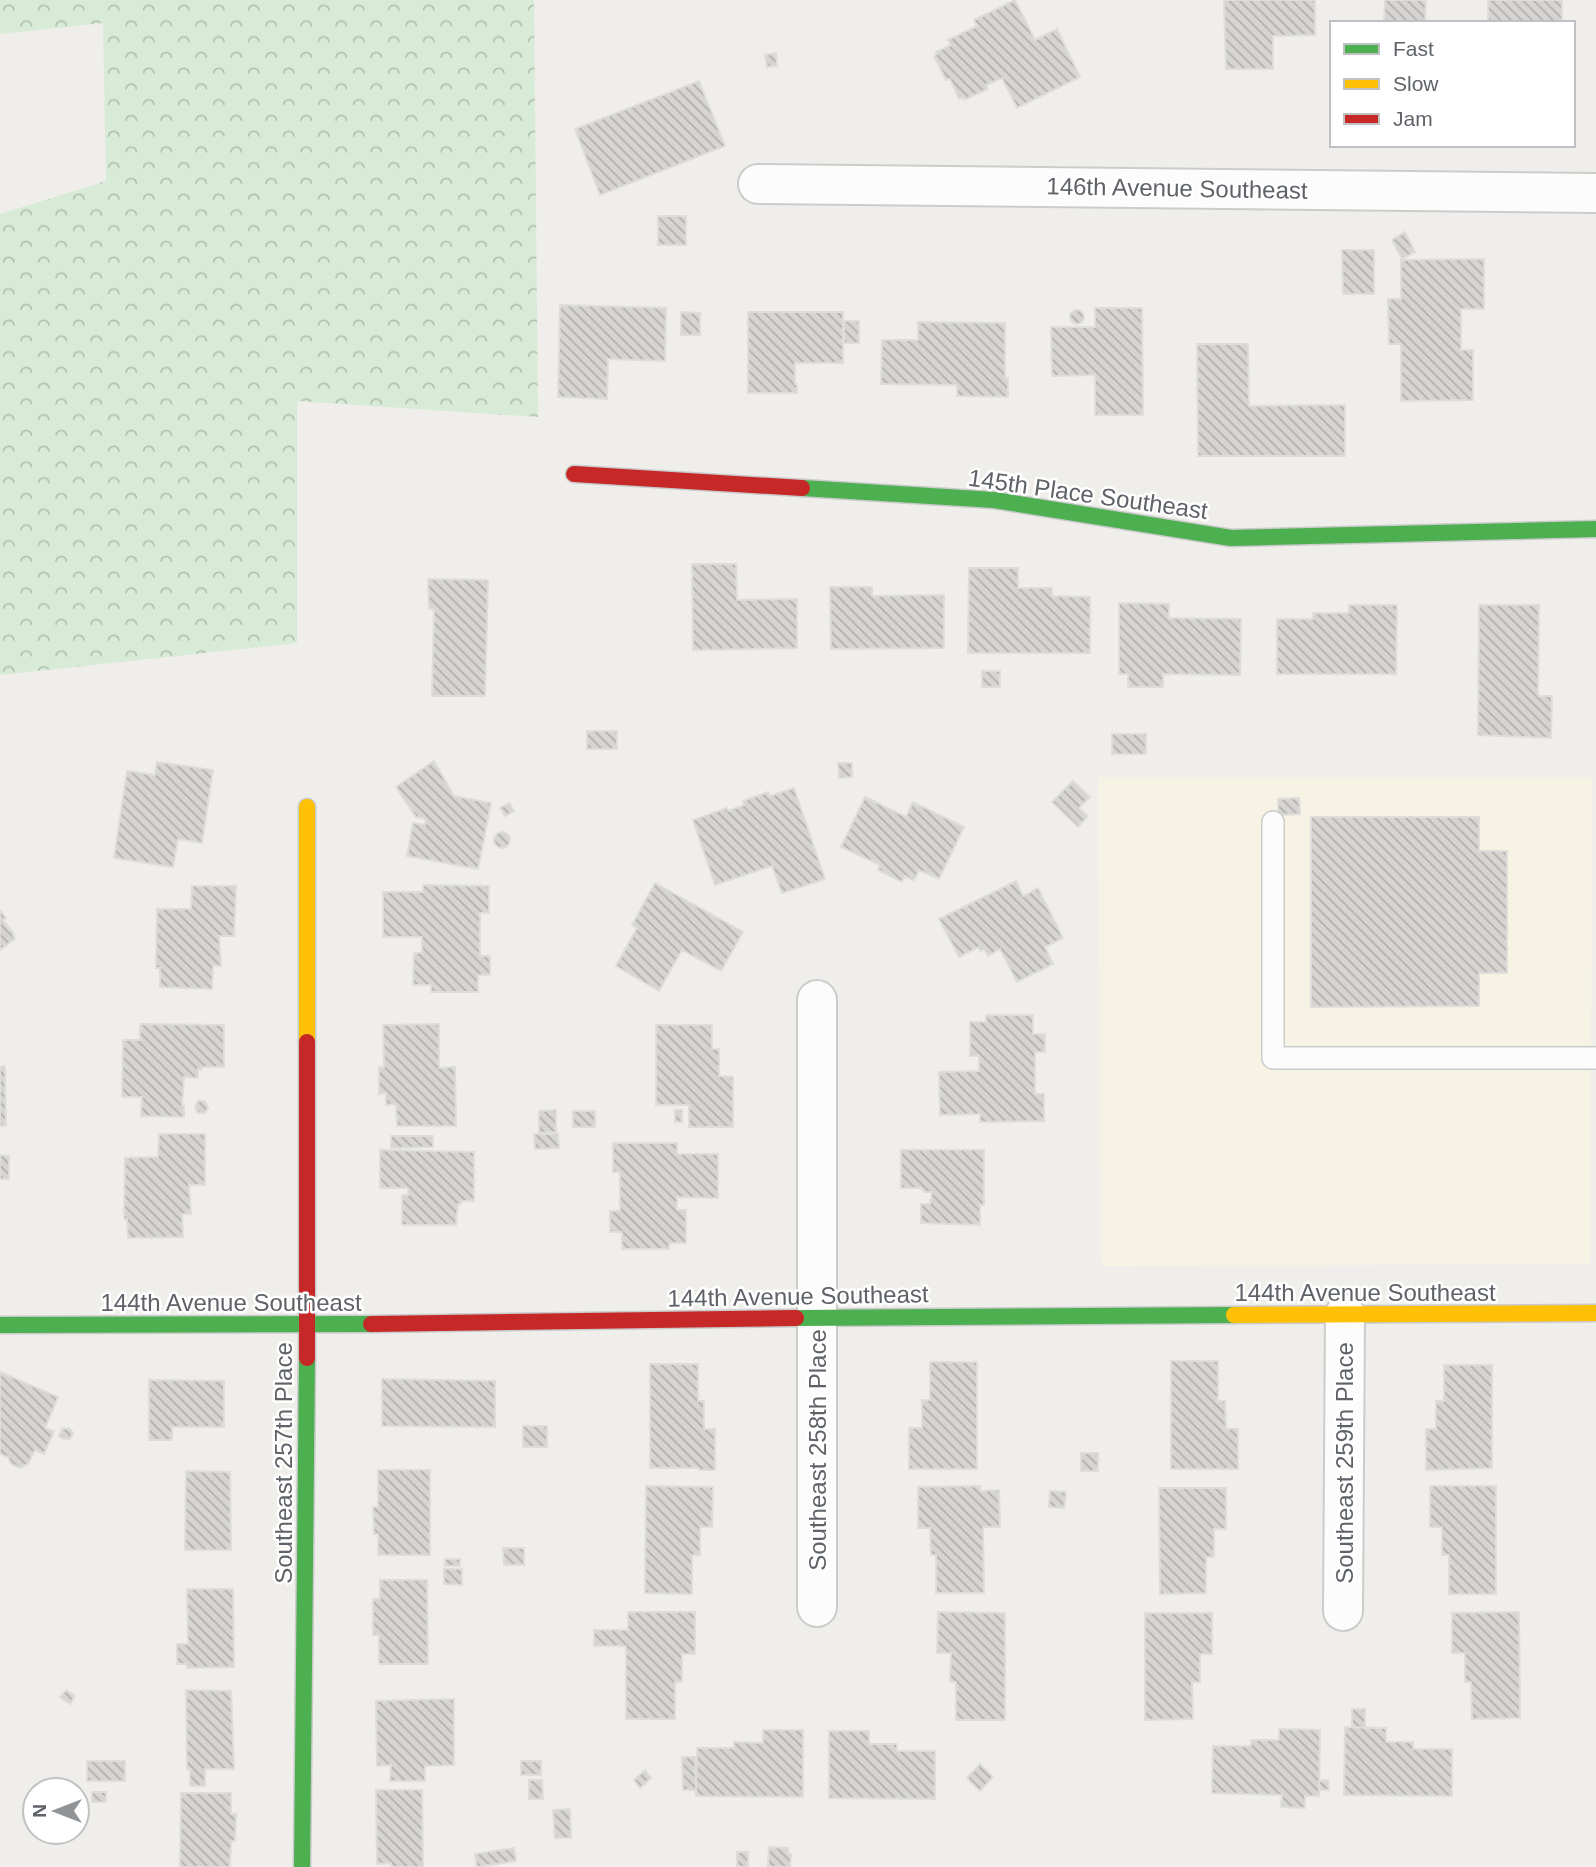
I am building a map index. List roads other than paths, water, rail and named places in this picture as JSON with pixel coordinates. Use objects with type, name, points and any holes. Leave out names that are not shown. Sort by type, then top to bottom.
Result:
[{"type":"street","name":"146th Avenue Southeast","points":[[758,184],[1596,193]]},
{"type":"street","name":"145th Place Southeast","points":[[574,474],[994,499],[1231,538],[1596,529]]},
{"type":"street","name":"Southeast 257th Place","points":[[302,1867],[307,1325],[307,807]]},
{"type":"street","name":"Southeast 258th Place","points":[[817,1000],[817,1607]]},
{"type":"street","name":"144th Avenue Southeast","points":[[0,1325],[307,1325],[817,1318],[1596,1313]]},
{"type":"street","name":"Southeast 259th Place","points":[[1343,1611],[1345,1314]]},
{"type":"lane","points":[[1273,822],[1273,1058],[1596,1058]]}]
